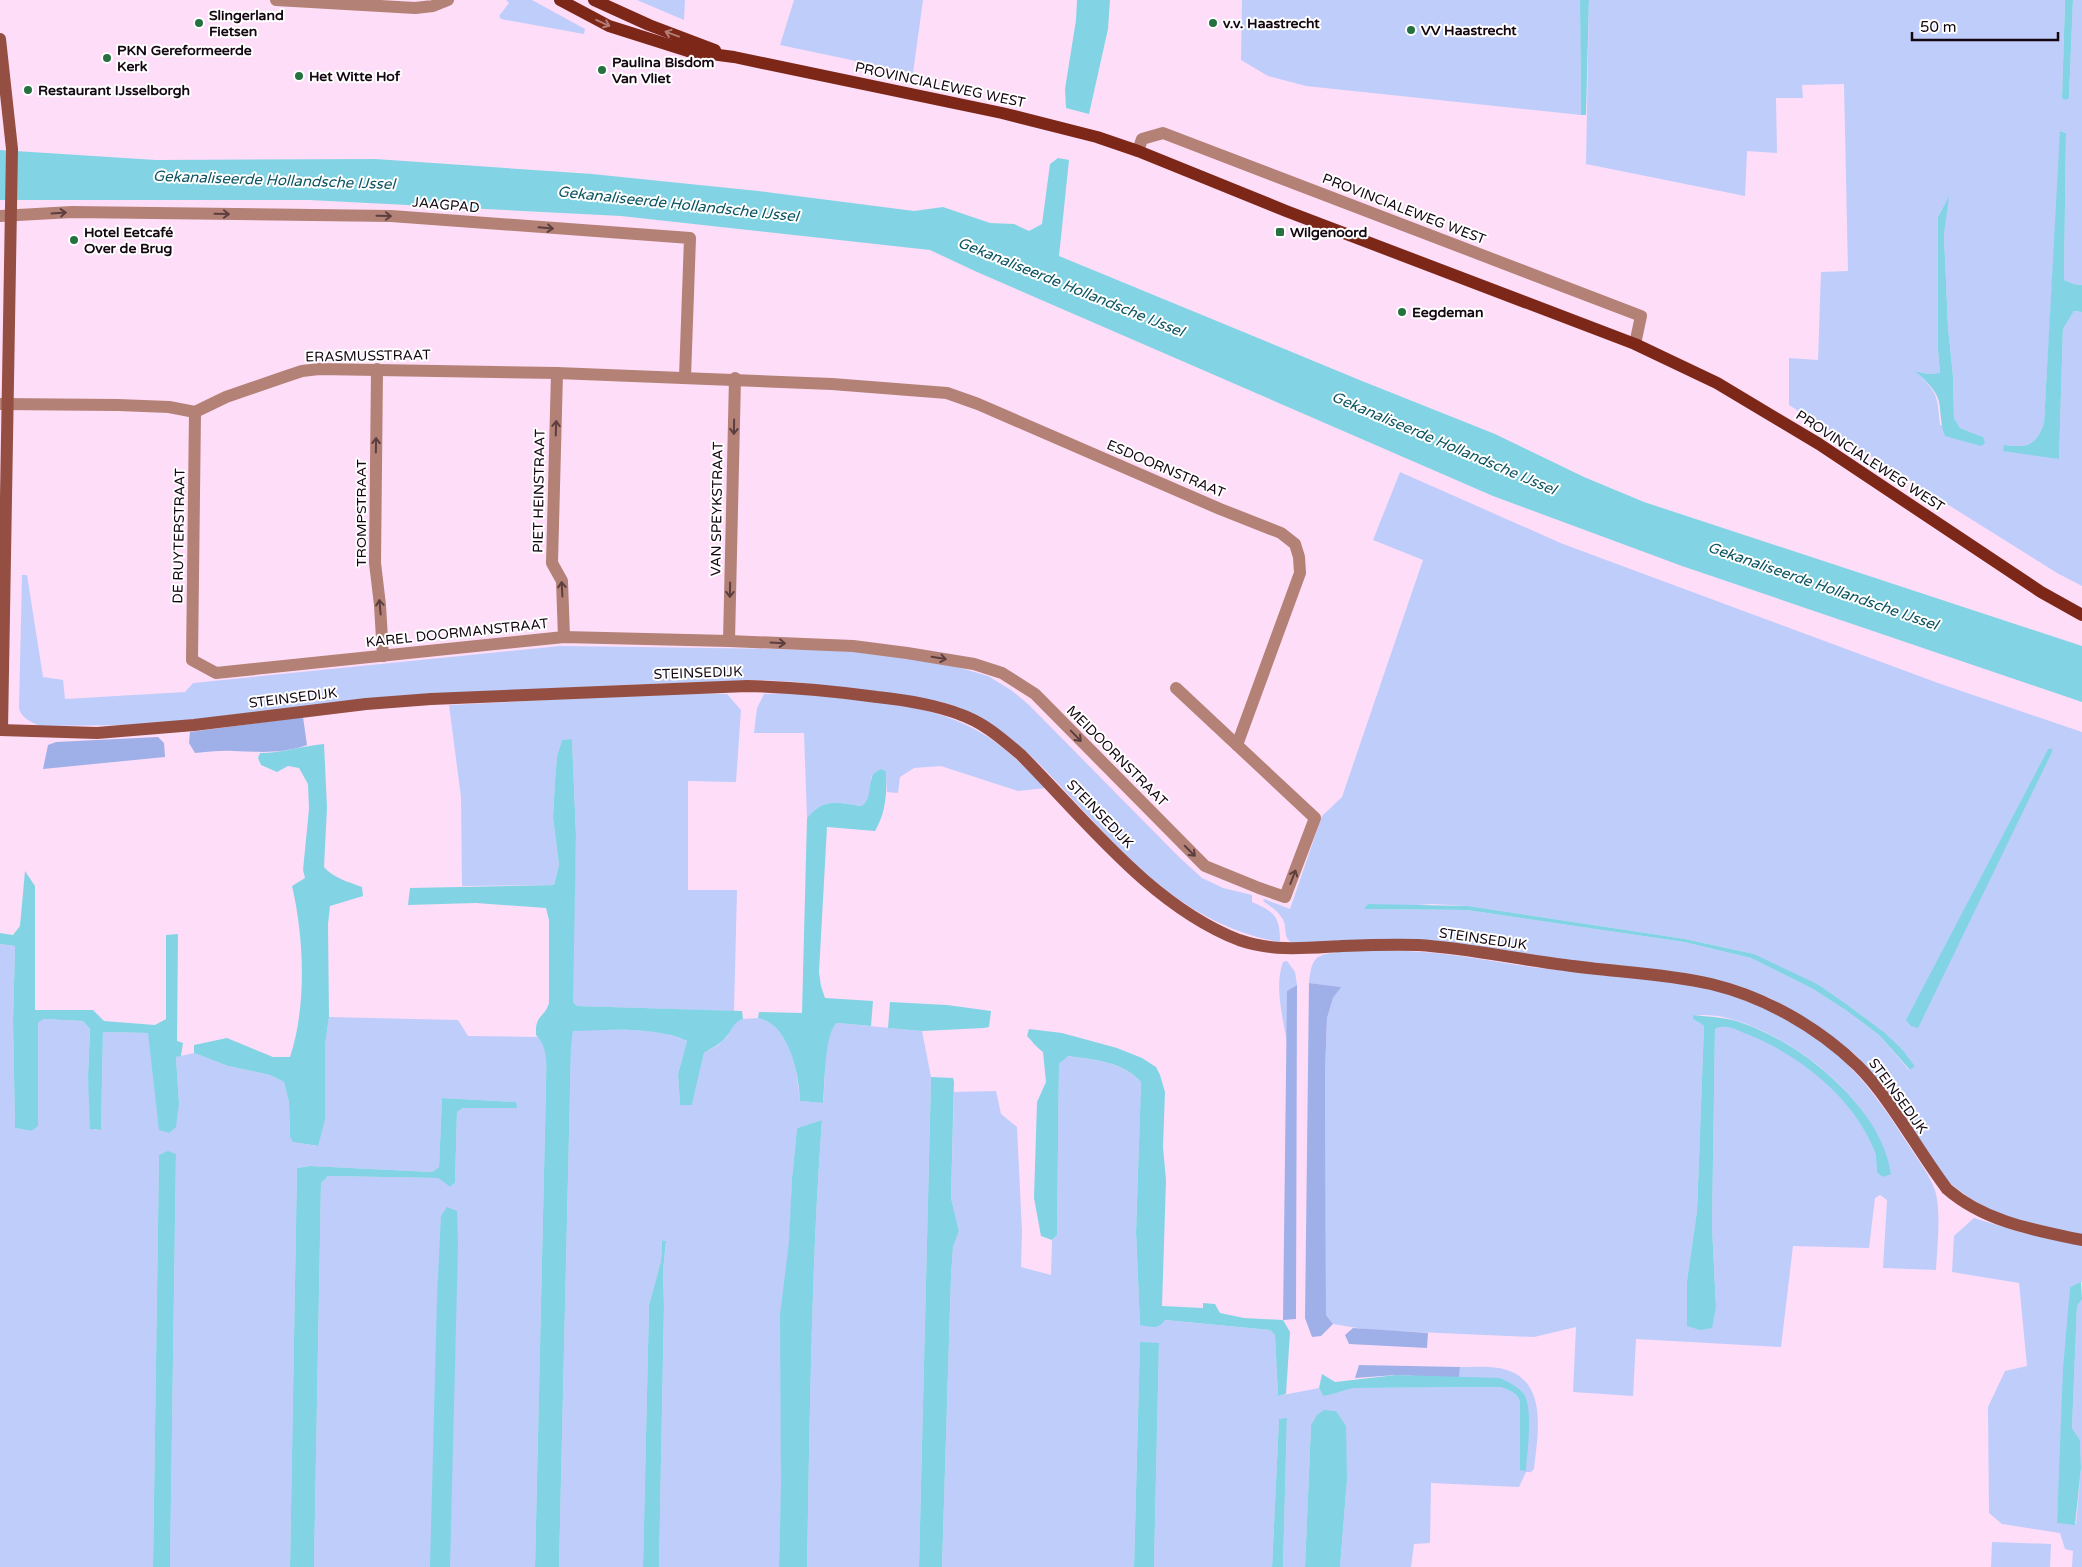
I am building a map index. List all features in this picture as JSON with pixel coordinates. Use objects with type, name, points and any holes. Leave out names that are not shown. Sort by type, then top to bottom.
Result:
[{"type":"main road","name":"PROVINCIALEWEG WEST","points":[[560,0],[608,26],[654,42],[688,51],[734,57],[1002,113],[1097,137],[1138,151],[1286,211],[1635,344],[1717,383],[1819,444],[2040,592],[2082,615]]},
{"type":"main road","name":"PROVINCIALEWEG WEST","points":[[594,0],[649,25],[734,57]]},
{"type":"street","points":[[276,0],[415,8],[433,6],[448,0]]},
{"type":"street","points":[[0,38],[12,149],[11,201],[5,216],[1,730]]},
{"type":"street","name":"PROVINCIALEWEG WEST","points":[[1138,151],[1142,139],[1163,133],[1641,316],[1635,344]]},
{"type":"street","name":"JAAGPAD","points":[[5,216],[72,212],[391,216],[690,238],[685,377]]},
{"type":"street","name":"ERASMUSSTRAAT","points":[[195,412],[226,397],[302,371],[319,369],[735,378]]},
{"type":"street","name":"TROMPSTRAAT","points":[[377,369],[374,562],[380,605],[383,656]]},
{"type":"street","name":"PIET HEINSTRAAT","points":[[558,373],[552,563],[562,581],[564,637]]},
{"type":"street","name":"VAN SPEYKSTRAAT","points":[[729,641],[735,378]]},
{"type":"street","name":"ESDOORNSTRAAT","points":[[735,378],[946,393],[978,404],[1211,505],[1281,533],[1294,544],[1299,557],[1300,573],[1237,745]]},
{"type":"street","points":[[4,405],[118,404],[169,407],[195,412]]},
{"type":"street","name":"DE RUYTERSTRAAT","points":[[192,660],[195,412]]},
{"type":"street","name":"KAREL DOORMANSTRAAT","points":[[192,660],[216,673],[564,637],[729,641]]},
{"type":"street","name":"MEIDOORNSTRAAT","points":[[729,641],[853,646],[907,652],[974,664],[1002,673],[1035,694],[1205,866],[1285,897],[1315,818],[1237,745]]},
{"type":"street","name":"STEINSEDIJK","points":[[1,730],[97,733],[194,725],[366,704],[431,699],[747,686],[796,687],[905,700],[941,708],[980,723],[1000,737],[1020,754],[1137,873],[1198,919],[1226,933],[1258,945],[1283,949],[1302,950],[1379,944],[1420,945],[1458,949],[1588,968],[1689,980],[1739,992],[1768,1003],[1809,1027],[1855,1063],[1880,1091],[1947,1190],[1958,1199],[1972,1208],[2025,1228],[2082,1240]]},
{"type":"street","points":[[1176,688],[1237,745]]},
{"type":"shaded area","points":[[506,0],[532,0],[585,29],[584,34],[501,19],[499,16],[509,3]]},
{"type":"shaded area","points":[[637,0],[685,0],[684,20]]},
{"type":"shaded area","points":[[794,0],[923,0],[913,73],[780,45]]},
{"type":"shaded area","name":"VV Haastrecht","points":[[1242,0],[1580,0],[1581,115],[1306,86],[1268,76],[1241,60]]},
{"type":"shaded area","points":[[1589,0],[2065,0],[2062,98],[2069,98],[2073,0],[2082,0],[2082,285],[2064,280],[2066,133],[2061,131],[2044,423],[2038,437],[2030,444],[2019,446],[2004,445],[2059,459],[2063,329],[2074,311],[2082,312],[2082,586],[2057,573],[1789,405],[1789,358],[1818,360],[1821,272],[1848,271],[1844,84],[1802,85],[1803,98],[1776,98],[1777,153],[1747,151],[1745,196],[1586,164]],"holes":[[[1948,198],[1944,235],[1954,418],[1960,428],[1983,437],[1940,425],[1935,395],[1929,385],[1916,371],[1928,374],[1940,373],[1938,350],[1938,217]]]},
{"type":"shaded area","points":[[1400,472],[1563,544],[1938,683],[2082,732],[2082,1235],[2009,1217],[1975,1201],[1960,1191],[1945,1178],[1884,1088],[1858,1057],[1833,1037],[1770,998],[1527,955],[1292,943],[1289,941],[1284,921],[1276,911],[1263,901],[1264,899],[1290,909],[1322,816],[1342,797],[1423,560],[1373,540]],"holes":[[[2052,748],[1907,1020],[2048,749]],[[1432,904],[1468,906],[1685,939],[1754,954],[1849,1006],[1884,1032],[1902,1049],[1915,1066],[1909,1070],[1879,1035],[1847,1011],[1813,989],[1751,958],[1684,942],[1467,910],[1365,909]]]},
{"type":"shaded area","points":[[22,575],[27,575],[43,677],[63,680],[65,699],[185,692],[193,683],[560,646],[857,651],[954,666],[988,676],[1011,690],[1028,704],[1202,878],[1223,888],[1252,895],[1252,902],[1274,915],[1279,925],[1280,940],[1279,942],[1247,934],[1218,922],[1166,890],[1120,849],[1047,771],[1016,743],[982,719],[963,709],[942,702],[796,682],[761,680],[622,685],[133,725],[40,726],[24,717],[19,708]]},
{"type":"shaded area","points":[[685,693],[727,694],[741,710],[736,782],[688,781],[688,890],[737,890],[734,1011],[577,1006],[573,1002],[572,985],[576,836],[572,739],[562,740],[557,756],[553,817],[559,865],[554,885],[462,886],[461,797],[449,705]]},
{"type":"shaded area","points":[[794,693],[911,707],[956,720],[995,742],[1013,756],[1046,788],[1018,791],[941,766],[914,768],[900,777],[898,793],[887,792],[886,772],[871,777],[869,797],[861,806],[838,803],[825,804],[813,811],[807,818],[804,733],[754,733],[757,708],[764,694]]},
{"type":"shaded area","points":[[303,717],[307,745],[298,748],[271,752],[224,751],[195,753],[189,743],[190,732]]},
{"type":"shaded area","points":[[158,737],[164,743],[165,757],[43,769],[48,745],[56,742]]},
{"type":"shaded area","points":[[0,944],[15,946],[13,1021],[15,1128],[31,1131],[38,1023],[42,1019],[83,1021],[90,1029],[88,1076],[94,1130],[101,1130],[103,1032],[149,1033],[179,1103],[176,1057],[194,1053],[228,1066],[270,1075],[284,1082],[289,1102],[290,1137],[294,1142],[317,1146],[325,1120],[325,1046],[329,1017],[458,1020],[468,1036],[538,1037],[546,1053],[547,1065],[535,1567],[314,1567],[321,1183],[328,1176],[438,1178],[450,1187],[455,1183],[457,1112],[463,1108],[516,1108],[515,1102],[442,1098],[439,1167],[432,1172],[310,1166],[297,1168],[290,1567],[170,1567],[176,1155],[168,1152],[159,1155],[153,1567],[0,1567]]},
{"type":"shaded area","points":[[1381,950],[1440,954],[1538,968],[1691,985],[1728,994],[1784,1018],[1818,1040],[1848,1065],[1872,1092],[1925,1170],[1934,1188],[1938,1206],[1936,1270],[1883,1268],[1887,1200],[1880,1195],[1875,1198],[1869,1248],[1793,1246],[1781,1347],[1636,1339],[1633,1396],[1573,1392],[1576,1327],[1534,1337],[1370,1330],[1333,1324],[1326,1315],[1325,1073],[1327,1018],[1333,998],[1340,987],[1309,983],[1310,972],[1315,960],[1320,956],[1335,952]],"holes":[[[1693,1015],[1723,1017],[1763,1031],[1803,1054],[1821,1068],[1853,1099],[1868,1120],[1883,1177],[1877,1173],[1875,1153],[1865,1131],[1853,1113],[1824,1081],[1807,1067],[1770,1044],[1733,1028],[1724,1026],[1715,1029],[1712,1226],[1716,1307],[1687,1326],[1687,1281],[1697,1211],[1704,1026],[1693,1019]]]},
{"type":"shaded area","points":[[1287,961],[1295,972],[1297,985],[1287,991],[1287,1043],[1279,982],[1283,962]]},
{"type":"shaded area","points":[[1309,983],[1341,987],[1333,998],[1327,1018],[1325,1073],[1326,1315],[1333,1324],[1321,1336],[1312,1337],[1305,1318]]},
{"type":"shaded area","points":[[1297,985],[1296,1319],[1283,1320],[1287,991]]},
{"type":"shaded area","points":[[760,1018],[771,1024],[786,1042],[797,1077],[800,1101],[823,1103],[827,1049],[832,1029],[837,1023],[922,1031],[931,1077],[919,1567],[807,1567],[813,1288],[822,1120],[797,1128],[792,1178],[779,1567],[659,1567],[663,1271],[666,1241],[662,1240],[661,1261],[649,1305],[643,1567],[559,1567],[571,1048],[573,1030],[646,1031],[674,1036],[687,1041],[678,1074],[680,1105],[692,1105],[704,1053],[717,1046],[727,1037],[736,1021]]},
{"type":"shaded area","points":[[1067,1056],[1097,1060],[1116,1066],[1133,1075],[1141,1082],[1136,1232],[1140,1325],[1164,1320],[1270,1330],[1275,1335],[1278,1396],[1319,1388],[1323,1396],[1355,1388],[1500,1387],[1506,1389],[1515,1394],[1520,1402],[1526,1471],[1528,1411],[1524,1395],[1500,1378],[1459,1378],[1460,1367],[1494,1367],[1515,1373],[1526,1382],[1533,1394],[1537,1408],[1538,1423],[1534,1469],[1531,1472],[1526,1472],[1519,1487],[1431,1483],[1430,1543],[1414,1544],[1411,1567],[1340,1567],[1347,1480],[1336,1411],[1324,1412],[1318,1415],[1311,1425],[1305,1567],[1283,1567],[1287,1419],[1279,1420],[1272,1567],[1154,1567],[1159,1344],[1140,1343],[1134,1567],[942,1567],[951,1276],[953,1247],[959,1231],[951,1198],[954,1092],[996,1091],[1001,1114],[1017,1127],[1022,1232],[1021,1267],[1051,1275],[1052,1240],[1057,1235],[1059,1064]]},
{"type":"shaded area","points":[[1974,1218],[2023,1233],[2082,1245],[2082,1282],[2070,1287],[2057,1523],[2076,1524],[2081,1468],[2080,1440],[2072,1428],[2077,1306],[2082,1299],[2082,1567],[2072,1567],[2073,1551],[2065,1549],[2060,1533],[2002,1524],[1989,1513],[1988,1407],[2005,1371],[2027,1366],[2019,1283],[1952,1272],[1954,1236]]},
{"type":"shaded area","points":[[1353,1328],[1428,1333],[1427,1348],[1349,1344],[1345,1335]]},
{"type":"shaded area","points":[[1359,1365],[1460,1367],[1459,1378],[1396,1375],[1355,1378]]},
{"type":"shaded area","points":[[1992,1542],[2051,1544],[2050,1567],[1991,1567]]},
{"type":"water","points":[[1077,0],[1110,0],[1108,29],[1089,114],[1066,108],[1065,89],[1076,20]]},
{"type":"water","points":[[1580,0],[1589,0],[1586,115],[1581,115]]},
{"type":"water","points":[[2065,0],[2073,0],[2069,98],[2065,100],[2062,98]]},
{"type":"water","points":[[2060,131],[2066,133],[2064,280],[2082,285],[2082,312],[2074,311],[2063,329],[2059,459],[2003,451],[2004,445],[2019,446],[2030,444],[2038,437],[2044,423]]},
{"type":"water","name":"Gekanaliseerde Hollandsche IJssel","points":[[0,150],[156,160],[375,159],[592,174],[758,191],[914,211],[943,207],[990,223],[1014,224],[1029,231],[1042,224],[1050,164],[1058,158],[1069,160],[1059,256],[1495,434],[1584,477],[1644,502],[2082,646],[2082,702],[1682,566],[1493,496],[930,250],[621,216],[309,200],[0,200]]},
{"type":"water","points":[[1949,196],[1944,235],[1954,418],[1960,428],[1983,437],[1985,443],[1981,446],[1945,436],[1937,396],[1915,371],[1928,374],[1940,373],[1938,350],[1938,217]]},
{"type":"water","points":[[572,739],[576,836],[573,1002],[577,1006],[742,1011],[743,1019],[735,1024],[722,1041],[704,1053],[692,1105],[680,1105],[678,1074],[687,1041],[674,1036],[646,1031],[573,1031],[571,1048],[559,1567],[535,1567],[546,1071],[545,1051],[536,1035],[536,1028],[538,1020],[545,1012],[549,1003],[549,920],[546,908],[476,903],[408,905],[410,888],[554,885],[559,865],[553,817],[557,756],[562,740]]},
{"type":"water","points":[[324,744],[327,808],[324,867],[337,877],[362,887],[363,896],[330,906],[328,924],[329,1017],[325,1046],[325,1120],[318,1146],[293,1142],[290,1137],[289,1102],[284,1082],[270,1075],[228,1066],[194,1053],[194,1045],[227,1038],[273,1057],[290,1057],[299,1016],[302,971],[299,927],[292,886],[305,878],[303,870],[309,809],[308,784],[299,768],[288,766],[277,772],[261,765],[258,758],[260,753]]},
{"type":"water","points":[[2052,748],[2052,752],[1918,1028],[1911,1026],[1906,1020],[2048,749]]},
{"type":"water","points":[[882,769],[886,772],[886,795],[882,817],[875,831],[827,827],[819,972],[825,998],[873,1001],[871,1026],[837,1023],[827,1048],[823,1103],[800,1101],[794,1064],[785,1040],[769,1022],[758,1018],[759,1012],[802,1013],[807,818],[813,811],[825,804],[838,803],[861,806],[868,797],[873,776]]},
{"type":"water","points":[[25,871],[35,886],[35,1010],[93,1010],[104,1021],[155,1025],[166,1019],[166,935],[178,934],[177,1041],[183,1043],[181,1056],[176,1057],[179,1103],[176,1127],[169,1133],[159,1130],[148,1033],[103,1032],[101,1130],[90,1129],[88,1076],[90,1029],[83,1021],[43,1019],[38,1023],[38,1126],[31,1131],[15,1128],[13,1021],[15,946],[0,944],[0,933],[13,935],[20,926]]},
{"type":"water","points":[[1368,904],[1468,906],[1685,939],[1754,954],[1817,984],[1849,1006],[1884,1032],[1902,1049],[1915,1066],[1910,1070],[1879,1035],[1847,1011],[1813,989],[1751,958],[1684,942],[1467,910],[1364,909]]},
{"type":"water","points":[[890,1002],[947,1005],[991,1011],[989,1027],[922,1031],[888,1028]]},
{"type":"water","points":[[1693,1015],[1724,1018],[1742,1023],[1789,1046],[1813,1062],[1836,1081],[1856,1102],[1872,1125],[1884,1149],[1891,1174],[1883,1177],[1877,1173],[1875,1153],[1865,1131],[1853,1112],[1822,1080],[1804,1066],[1767,1043],[1731,1028],[1719,1027],[1715,1029],[1712,1226],[1716,1307],[1712,1328],[1700,1330],[1687,1326],[1687,1281],[1697,1211],[1704,1026],[1693,1019]]},
{"type":"water","points":[[1029,1029],[1062,1033],[1117,1048],[1142,1058],[1156,1067],[1165,1092],[1163,1147],[1166,1180],[1162,1306],[1203,1308],[1203,1303],[1215,1304],[1220,1313],[1244,1318],[1283,1320],[1290,1332],[1286,1394],[1278,1396],[1275,1335],[1270,1330],[1165,1320],[1157,1327],[1140,1325],[1136,1232],[1141,1082],[1125,1070],[1098,1060],[1068,1056],[1059,1064],[1057,1235],[1052,1240],[1041,1236],[1034,1198],[1037,1102],[1046,1082],[1043,1052],[1027,1036]]},
{"type":"water","points":[[931,1077],[953,1078],[954,1082],[951,1198],[959,1231],[953,1247],[951,1276],[942,1567],[919,1567]]},
{"type":"water","points":[[442,1098],[516,1102],[517,1108],[463,1108],[457,1112],[455,1183],[450,1187],[438,1178],[328,1176],[321,1183],[314,1567],[290,1567],[297,1168],[310,1166],[432,1172],[439,1167]]},
{"type":"water","points":[[822,1120],[813,1287],[807,1567],[779,1567],[781,1486],[780,1315],[789,1242],[792,1178],[797,1128]]},
{"type":"water","points":[[168,1151],[176,1154],[170,1567],[153,1567],[159,1155]]},
{"type":"water","points":[[447,1207],[457,1211],[458,1246],[450,1567],[430,1567],[437,1298],[441,1216]]},
{"type":"water","points":[[662,1240],[666,1241],[663,1271],[659,1567],[643,1567],[649,1305],[661,1261]]},
{"type":"water","points":[[2081,1282],[2082,1299],[2077,1306],[2072,1428],[2080,1440],[2081,1468],[2075,1525],[2057,1523],[2063,1369],[2070,1287]]},
{"type":"water","points":[[1140,1342],[1159,1343],[1154,1567],[1134,1567]]},
{"type":"water","points":[[1322,1374],[1335,1382],[1396,1375],[1500,1378],[1514,1385],[1525,1396],[1529,1412],[1526,1471],[1520,1470],[1520,1402],[1517,1396],[1509,1390],[1500,1387],[1356,1388],[1323,1396],[1319,1388]]},
{"type":"water","points":[[1324,1410],[1336,1411],[1346,1426],[1347,1480],[1340,1567],[1305,1567],[1311,1425],[1317,1415]]},
{"type":"water","points":[[1287,1418],[1283,1567],[1272,1567],[1279,1419]]},
{"type":"place","name":"Slingerland Fietsen","points":[[199,23]]},
{"type":"place","name":"v.v. Haastrecht","points":[[1213,23]]},
{"type":"place","name":"VV Haastrecht","points":[[1411,30]]},
{"type":"place","name":"PKN Gereformeerde Kerk","points":[[107,58]]},
{"type":"place","name":"Paulina Bisdom Van Vliet","points":[[602,70]]},
{"type":"place","name":"Het Witte Hof","points":[[299,76]]},
{"type":"place","name":"Restaurant IJsselborgh","points":[[28,90]]},
{"type":"place","name":"Wilgenoord","points":[[1280,232]]},
{"type":"place","name":"Hotel Eetcafé Over de Brug","points":[[74,240]]},
{"type":"place","name":"Eegdeman","points":[[1402,312]]}]
